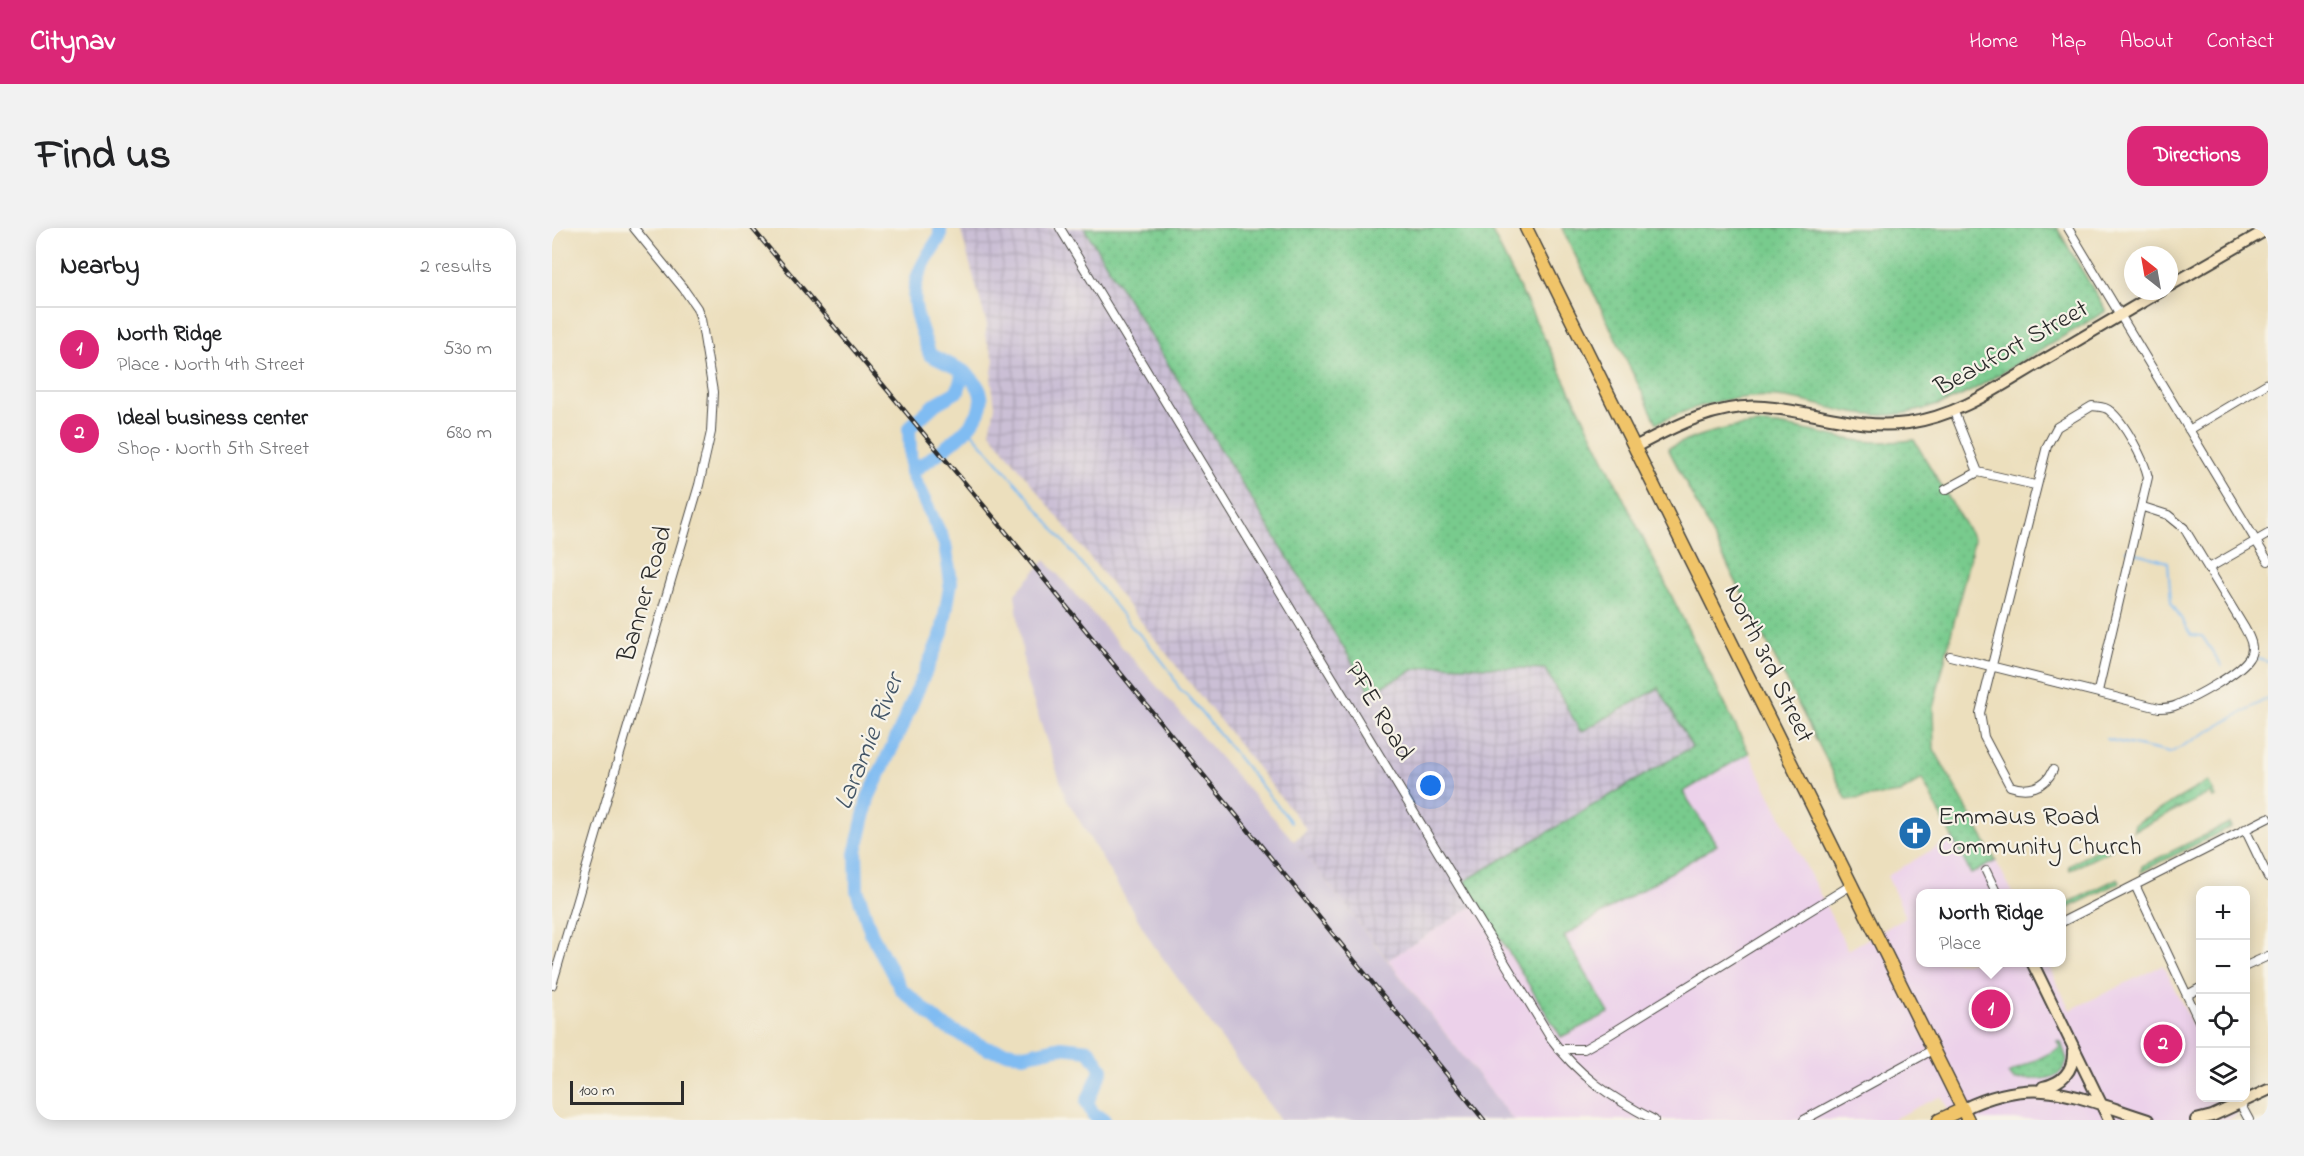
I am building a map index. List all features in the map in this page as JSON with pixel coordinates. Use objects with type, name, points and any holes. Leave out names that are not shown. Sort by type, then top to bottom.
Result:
[{"type":"main road","name":"North 3rd Street","points":[[1527,228],[1966,1114]]},
{"type":"main road","points":[[1940,1120],[1966,1114]]},
{"type":"street","name":"Banner Road","points":[[552,985],[693,507],[711,432],[711,371],[697,308],[634,228]]},
{"type":"street","name":"PFE Road","points":[[1060,228],[1558,1049],[1597,1088],[1654,1120]]},
{"type":"street","points":[[2068,228],[2268,561]]},
{"type":"street","points":[[2178,281],[2268,229]]},
{"type":"street","name":"Beaufort Street","points":[[1635,447],[1692,420],[1737,408],[1771,408],[1862,425],[1910,423],[1954,412],[2146,300]]},
{"type":"street","points":[[2189,430],[2268,383]]},
{"type":"street","points":[[2053,770],[2049,779],[2042,784],[2025,790],[2010,786],[1981,726],[1980,712],[2049,440],[2057,427],[2084,410],[2101,407],[2109,409],[2117,418],[2145,465],[2148,477],[2143,507],[2098,691]]},
{"type":"street","points":[[1954,412],[1978,472]]},
{"type":"street","points":[[1945,490],[1978,472],[2036,485]]},
{"type":"street","points":[[1950,656],[2159,708],[2176,706],[2231,673],[2249,658],[2251,640],[2209,568],[2176,520],[2143,507]]},
{"type":"street","points":[[2209,568],[2268,534]]},
{"type":"street","points":[[2066,919],[2268,818]]},
{"type":"street","points":[[2245,830],[2268,877]]},
{"type":"street","points":[[1986,871],[1995,889]]},
{"type":"street","points":[[1558,1049],[1584,1049],[1853,884]]},
{"type":"street","points":[[2134,885],[2196,1014]]},
{"type":"street","points":[[2250,964],[2268,956]]},
{"type":"street","points":[[2034,967],[2109,1120]]},
{"type":"street","points":[[2187,995],[2196,990]]},
{"type":"street","points":[[1966,1114],[1998,1094],[2050,1086],[2063,1078],[2072,1066],[2073,1046]]},
{"type":"street","points":[[1804,1120],[1934,1049]]},
{"type":"street","points":[[2037,1089],[2101,1103],[2148,1120]]},
{"type":"street","points":[[2250,1097],[2268,1090]]},
{"type":"street","points":[[2196,1120],[2237,1102]]},
{"type":"street","points":[[2240,1102],[2249,1120]]},
{"type":"shaded area","points":[[960,228],[1084,228],[1370,692],[1415,669],[1438,665],[1545,669],[1581,732],[1659,688],[1693,747],[1465,881],[1477,903],[1388,960],[1294,841],[1307,830],[990,432],[995,406],[991,378],[994,359],[985,336],[987,325]]},
{"type":"shaded area","points":[[1045,560],[1294,841],[1513,1120],[1280,1120],[1152,943],[1066,798],[1026,680],[1015,594]]},
{"type":"shaded area","points":[[1749,753],[1848,950],[1906,917],[1887,876],[1952,838],[1971,873],[1996,861],[2011,889],[1916,889],[1916,967],[2049,967],[2070,1010],[2163,965],[2196,1032],[2196,1102],[2231,1102],[2237,1115],[2226,1120],[1954,1120],[1941,1096],[1891,1120],[1513,1120],[1388,960],[1477,903],[1561,1037],[1608,1012],[1564,936],[1717,845],[1682,792]]},
{"type":"green space","points":[[1084,228],[1490,228],[1749,753],[1683,792],[1717,845],[1564,936],[1609,1013],[1561,1037],[1465,881],[1692,747],[1659,688],[1581,732],[1545,669],[1438,665],[1415,669],[1371,692]]},
{"type":"green space","points":[[1562,228],[2057,228],[2106,311],[1973,390],[1944,403],[1914,411],[1868,415],[1777,397],[1745,397],[1700,406],[1657,423]]},
{"type":"green space","points":[[1759,424],[1791,427],[1860,441],[1914,440],[1974,540],[1933,708],[1934,749],[1996,861],[1971,874],[1922,779],[1900,793],[1847,800],[1668,448],[1712,432]]},
{"type":"green space","points":[[2208,781],[2216,797],[2213,798],[2210,793],[2133,831],[2135,824]]},
{"type":"green space","points":[[2229,823],[2231,827],[2141,872],[2142,866]]},
{"type":"green space","points":[[2110,843],[2113,849],[2070,870],[2069,866]]},
{"type":"green space","points":[[2118,878],[2120,882],[2066,909],[2066,904]]},
{"type":"green space","points":[[2057,1041],[2061,1042],[2067,1060],[2059,1074],[2046,1079],[2014,1080],[2008,1074],[2060,1048]]},
{"type":"waterway","name":"Laramie River","points":[[940,228],[940,237],[916,282],[915,307],[930,355],[963,371],[958,391],[935,404],[909,428],[911,473],[945,544],[951,582],[942,633],[868,798],[856,851],[857,890],[871,933],[901,989],[942,1025],[988,1049],[1024,1055],[1061,1047],[1089,1050],[1102,1069],[1087,1102],[1093,1114],[1104,1120]]},
{"type":"waterway","name":"Laramie River","points":[[911,473],[961,435],[972,423],[979,410],[981,397],[976,384],[963,371]]},
{"type":"waterway","points":[[968,428],[1025,493],[1131,626],[1160,658],[1181,690],[1291,822]]},
{"type":"waterway","points":[[2126,550],[2168,562],[2171,602],[2191,635],[2202,636],[2222,666]]},
{"type":"waterway","points":[[2252,657],[2268,662]]},
{"type":"waterway","points":[[2106,739],[2170,753],[2268,698]]},
{"type":"railway","points":[[752,228],[1005,531],[1484,1120]]},
{"type":"place","name":"Emmaus Road Community Church","points":[[1915,833]]},
{"type":"place","name":"North Ridge","points":[[1991,1009]]},
{"type":"place","name":"Ideal business center","points":[[2163,1044]]}]
